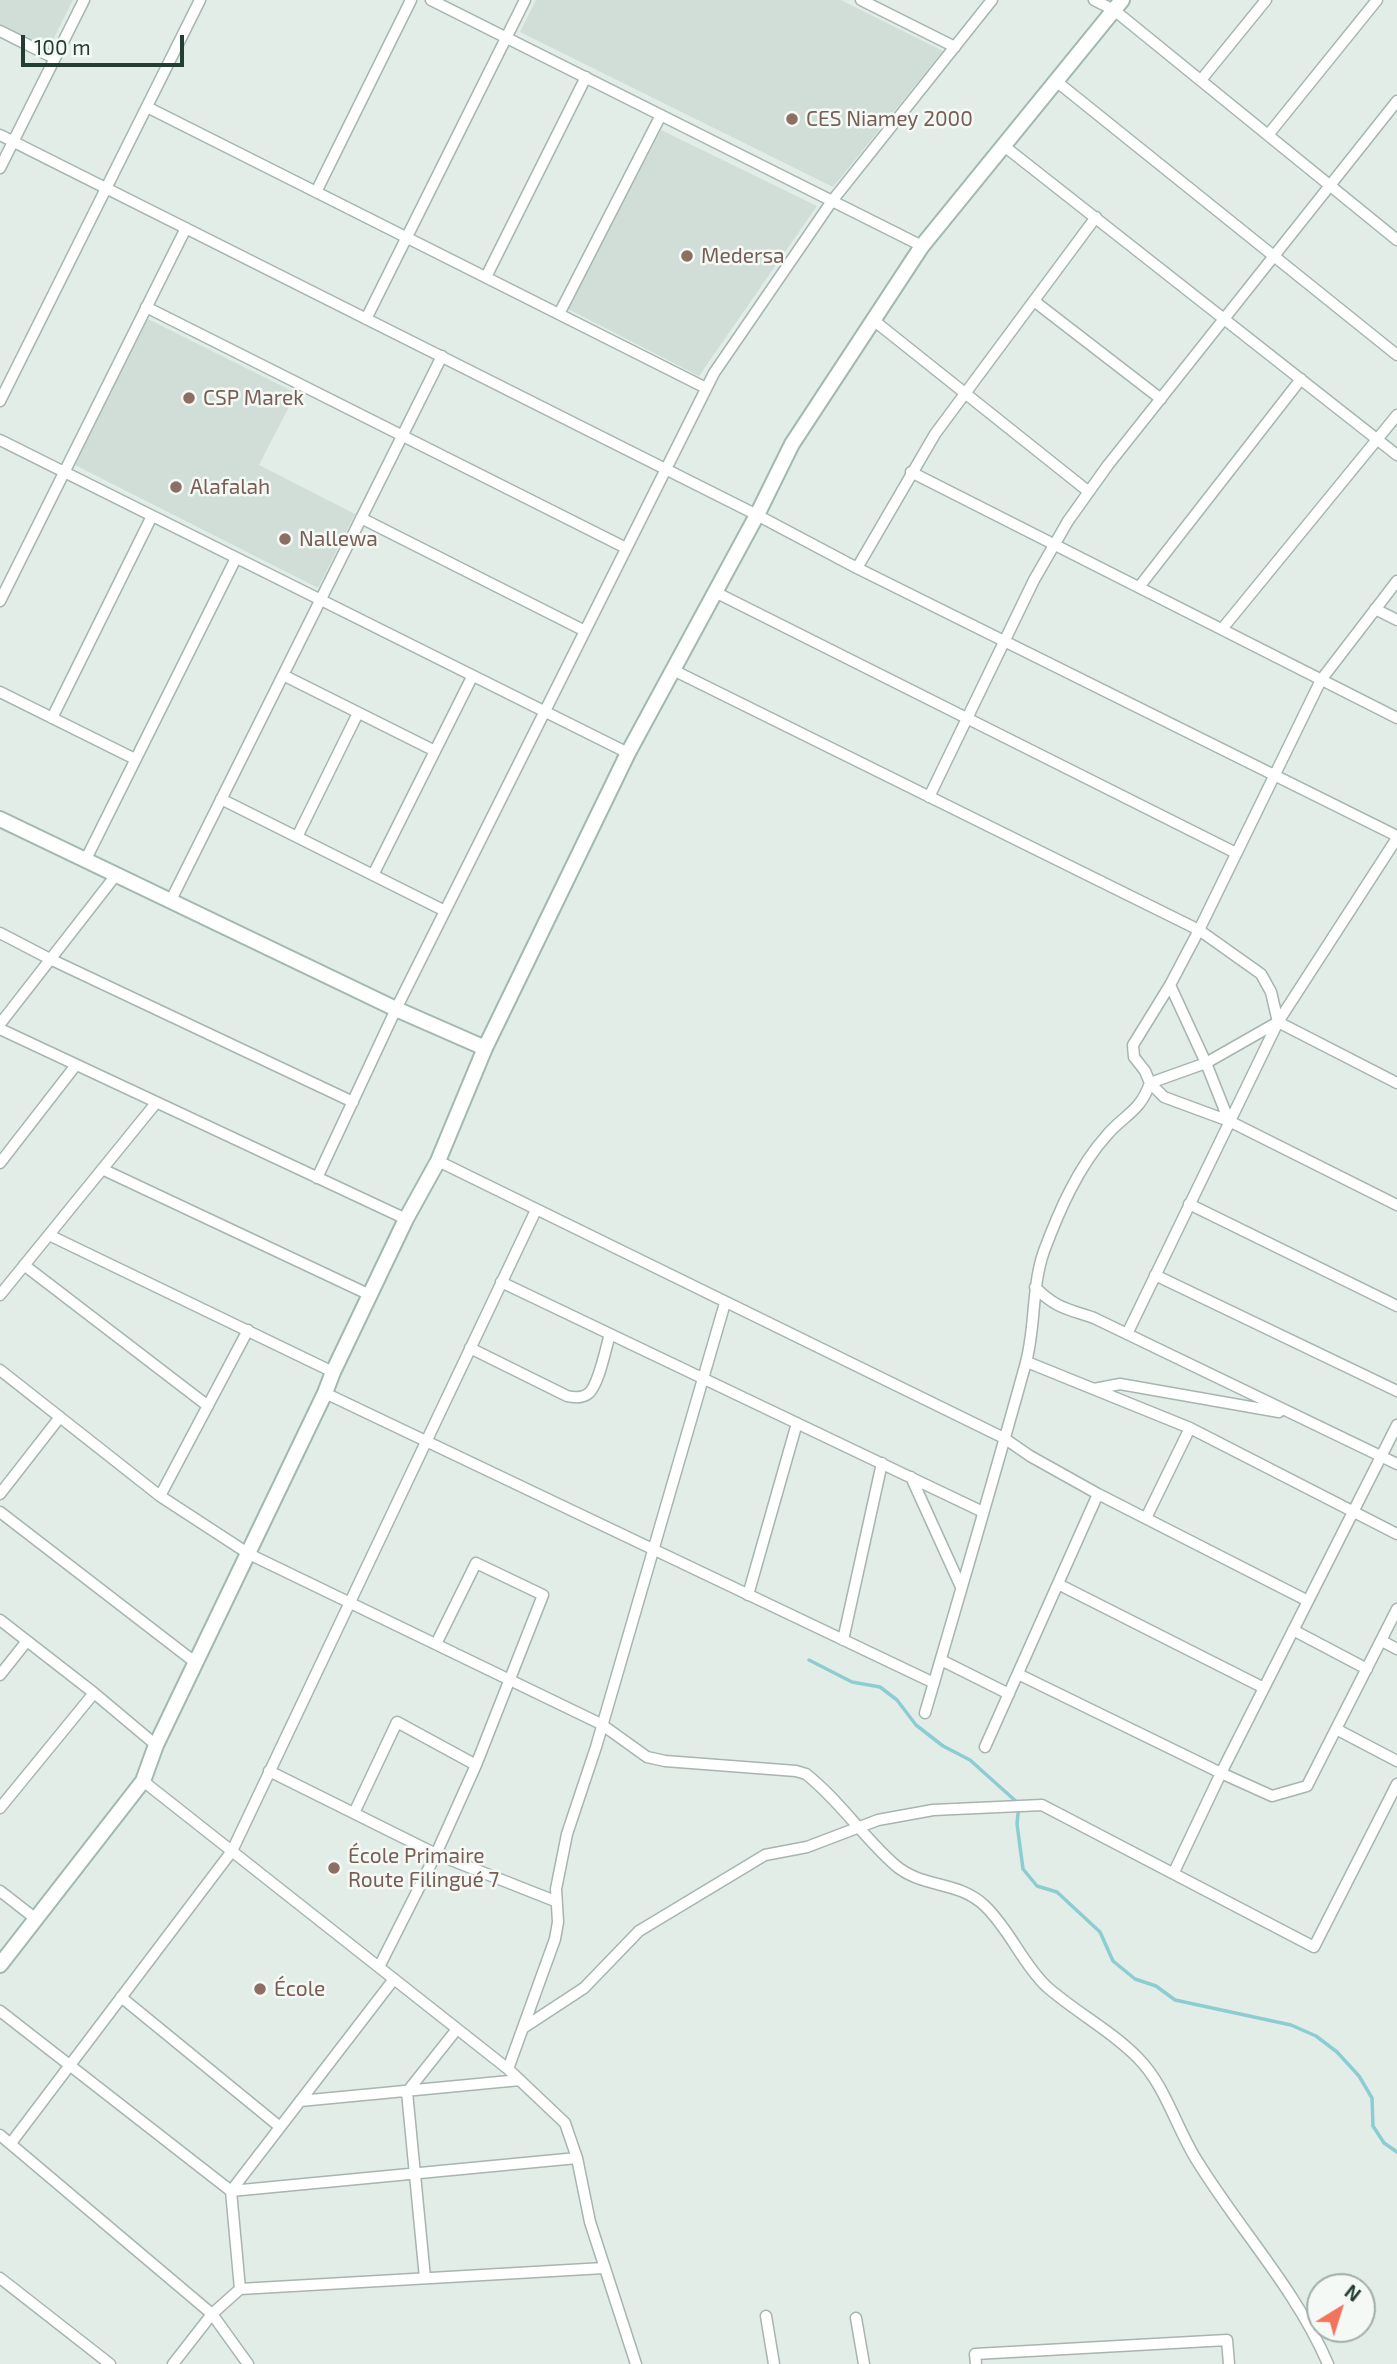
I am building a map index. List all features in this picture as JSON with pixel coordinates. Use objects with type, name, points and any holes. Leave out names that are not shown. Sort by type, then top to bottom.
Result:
[{"type":"street","points":[[0,168],[83,0]]},
{"type":"street","points":[[0,401],[200,0]]},
{"type":"street","points":[[316,192],[411,0]]},
{"type":"street","points":[[432,0],[922,246]]},
{"type":"street","points":[[366,319],[525,0]]},
{"type":"street","points":[[861,0],[955,47]]},
{"type":"street","points":[[317,1178],[397,1009],[706,388],[723,359],[832,201],[992,0]]},
{"type":"street","points":[[1094,0],[1118,5],[1201,80],[1397,240]]},
{"type":"street","points":[[1201,80],[1266,0]]},
{"type":"street","points":[[1268,135],[1377,0]]},
{"type":"street","points":[[0,1965],[143,1781],[156,1745],[406,1219],[438,1161],[485,1048],[628,753],[757,515],[792,444],[922,246],[1118,5]]},
{"type":"street","points":[[0,31],[54,58]]},
{"type":"street","points":[[486,277],[586,77]]},
{"type":"street","points":[[1056,81],[1397,355]]},
{"type":"street","points":[[929,797],[1054,544],[1089,492],[1397,102]]},
{"type":"street","points":[[146,107],[706,388]]},
{"type":"street","points":[[559,314],[661,115]]},
{"type":"street","points":[[0,135],[666,469],[857,568],[1397,837],[1278,1022],[1127,1334]]},
{"type":"street","points":[[1004,146],[1397,455]]},
{"type":"street","points":[[857,568],[935,434],[1096,217]]},
{"type":"street","points":[[0,601],[186,228]]},
{"type":"street","points":[[1034,301],[1161,399]]},
{"type":"street","points":[[146,307],[626,548]]},
{"type":"street","points":[[872,319],[1089,492]]},
{"type":"street","points":[[171,900],[442,356]]},
{"type":"street","points":[[1139,587],[1301,379]]},
{"type":"street","points":[[1222,629],[1397,415]]},
{"type":"street","points":[[0,440],[628,753]]},
{"type":"street","points":[[911,472],[1397,718]]},
{"type":"street","points":[[52,718],[152,516]]},
{"type":"street","points":[[361,518],[585,631]]},
{"type":"street","points":[[86,859],[236,558]]},
{"type":"street","points":[[1397,581],[1321,680],[1199,930],[1170,985],[1133,1045],[1134,1057],[1150,1083],[1164,1097],[1229,1121],[1397,1205]]},
{"type":"street","points":[[715,592],[1236,853]]},
{"type":"street","points":[[1375,609],[1397,620]]},
{"type":"street","points":[[673,670],[1199,930],[1261,974],[1271,992],[1278,1022],[1397,1083]]},
{"type":"street","points":[[283,675],[435,751]]},
{"type":"street","points":[[373,875],[472,677]]},
{"type":"street","points":[[0,692],[135,760]]},
{"type":"street","points":[[297,836],[358,713]]},
{"type":"street","points":[[221,799],[446,911]]},
{"type":"street","points":[[0,819],[397,1009],[485,1048]]},
{"type":"street","points":[[0,1024],[117,875]]},
{"type":"street","points":[[0,933],[353,1102]]},
{"type":"street","points":[[1170,985],[1229,1121]]},
{"type":"street","points":[[925,1713],[1027,1362],[1035,1287],[1043,1254],[1082,1169],[1107,1134],[1140,1106],[1150,1083],[1206,1063],[1278,1022]]},
{"type":"street","points":[[0,1029],[406,1219]]},
{"type":"street","points":[[0,1163],[76,1065]]},
{"type":"street","points":[[0,1296],[156,1102]]},
{"type":"street","points":[[438,1161],[1004,1438],[1030,1456],[1098,1494],[1308,1601]]},
{"type":"street","points":[[102,1169],[370,1295]]},
{"type":"street","points":[[1189,1204],[1397,1306]]},
{"type":"street","points":[[10,2143],[232,1851],[536,1210]]},
{"type":"street","points":[[49,1235],[333,1372]]},
{"type":"street","points":[[24,1265],[208,1406]]},
{"type":"street","points":[[1155,1275],[1397,1391]]},
{"type":"street","points":[[501,1282],[983,1512]]},
{"type":"street","points":[[1035,1287],[1048,1301],[1094,1318],[1397,1464]]},
{"type":"street","points":[[508,2069],[555,1939],[558,1922],[555,1901],[557,1881],[567,1834],[589,1769],[725,1303]]},
{"type":"street","points":[[160,1496],[248,1330]]},
{"type":"street","points":[[470,1348],[575,1398],[584,1396],[592,1388],[610,1334]]},
{"type":"street","points":[[1027,1362],[1190,1427],[1397,1534]]},
{"type":"street","points":[[0,1370],[160,1496],[249,1554],[601,1724],[654,1759],[806,1774],[860,1827],[878,1849],[909,1875],[924,1882],[955,1887],[985,1905],[1046,1986],[1139,2058],[1164,2097],[1195,2158],[1302,2316],[1328,2364]]},
{"type":"street","points":[[1094,1390],[1120,1384],[1290,1414]]},
{"type":"street","points":[[325,1393],[934,1683]]},
{"type":"street","points":[[0,1494],[60,1417]]},
{"type":"street","points":[[748,1595],[797,1423]]},
{"type":"street","points":[[1174,1872],[1221,1773],[1397,1425]]},
{"type":"street","points":[[1146,1518],[1190,1427]]},
{"type":"street","points":[[843,1640],[882,1463]]},
{"type":"street","points":[[911,1477],[961,1587]]},
{"type":"street","points":[[985,1747],[1098,1494]]},
{"type":"street","points":[[0,1512],[196,1662]]},
{"type":"street","points":[[379,1967],[436,1854],[476,1765],[542,1595],[475,1563],[436,1644]]},
{"type":"street","points":[[1058,1584],[1264,1688]]},
{"type":"street","points":[[1018,1674],[1272,1796],[1307,1786],[1397,1609]]},
{"type":"street","points":[[0,1619],[94,1692],[156,1745]]},
{"type":"street","points":[[1293,1630],[1367,1669]]},
{"type":"street","points":[[0,1675],[27,1641]]},
{"type":"street","points":[[1382,1641],[1397,1649]]},
{"type":"street","points":[[941,1660],[1009,1694]]},
{"type":"street","points":[[0,1808],[94,1692]]},
{"type":"street","points":[[354,1813],[397,1722],[476,1765]]},
{"type":"street","points":[[1336,1729],[1397,1760]]},
{"type":"street","points":[[269,1771],[436,1854],[555,1901]]},
{"type":"street","points":[[143,1781],[508,2069],[565,2123],[577,2158],[590,2222],[636,2364]]},
{"type":"street","points":[[523,2028],[583,1988],[639,1931],[765,1855],[807,1847],[878,1820],[933,1810],[1042,1805],[1314,1947],[1397,1784]]},
{"type":"street","points":[[0,1891],[36,1919]]},
{"type":"street","points":[[240,2289],[231,2192],[394,1979]]},
{"type":"street","points":[[121,1997],[281,2127]]},
{"type":"street","points":[[0,2011],[231,2192],[577,2158]]},
{"type":"street","points":[[425,2278],[407,2091],[457,2029]]},
{"type":"street","points":[[300,2101],[520,2080]]},
{"type":"street","points":[[0,2135],[212,2314],[248,2364]]},
{"type":"street","points":[[173,2364],[212,2314],[240,2289],[604,2268]]},
{"type":"street","points":[[0,2278],[110,2364]]},
{"type":"street","points":[[766,2316],[774,2364]]},
{"type":"street","points":[[856,2318],[864,2364]]},
{"type":"street","points":[[976,2364],[975,2354],[1227,2340],[1229,2364]]},
{"type":"shaded area","points":[[0,0],[73,0],[48,50],[0,26]]},
{"type":"shaded area","name":"CES Niamey 2000","points":[[536,0],[841,0],[943,51],[833,187],[520,32]]},
{"type":"shaded area","points":[[661,130],[817,206],[699,376],[568,309]]},
{"type":"shaded area","points":[[148,319],[296,393],[259,465],[355,514],[318,588],[75,465]]},
{"type":"waterway","points":[[809,1660],[852,1682],[880,1687],[897,1700],[916,1725],[943,1746],[970,1760],[1019,1804],[1017,1824],[1023,1869],[1037,1886],[1057,1892],[1100,1932],[1113,1961],[1135,1979],[1156,1986],[1175,2000],[1291,2025],[1316,2036],[1337,2052],[1359,2076],[1372,2098],[1373,2126],[1384,2143],[1397,2152]]},
{"type":"place","name":"CES Niamey 2000","points":[[792,119]]},
{"type":"place","name":"Medersa","points":[[687,256]]},
{"type":"place","name":"CSP Marek","points":[[189,398]]},
{"type":"place","name":"Alafalah","points":[[176,487]]},
{"type":"place","name":"Nallewa","points":[[285,539]]},
{"type":"place","name":"École Primaire Route Filingué 7","points":[[334,1868]]},
{"type":"place","name":"École","points":[[260,1989]]}]
